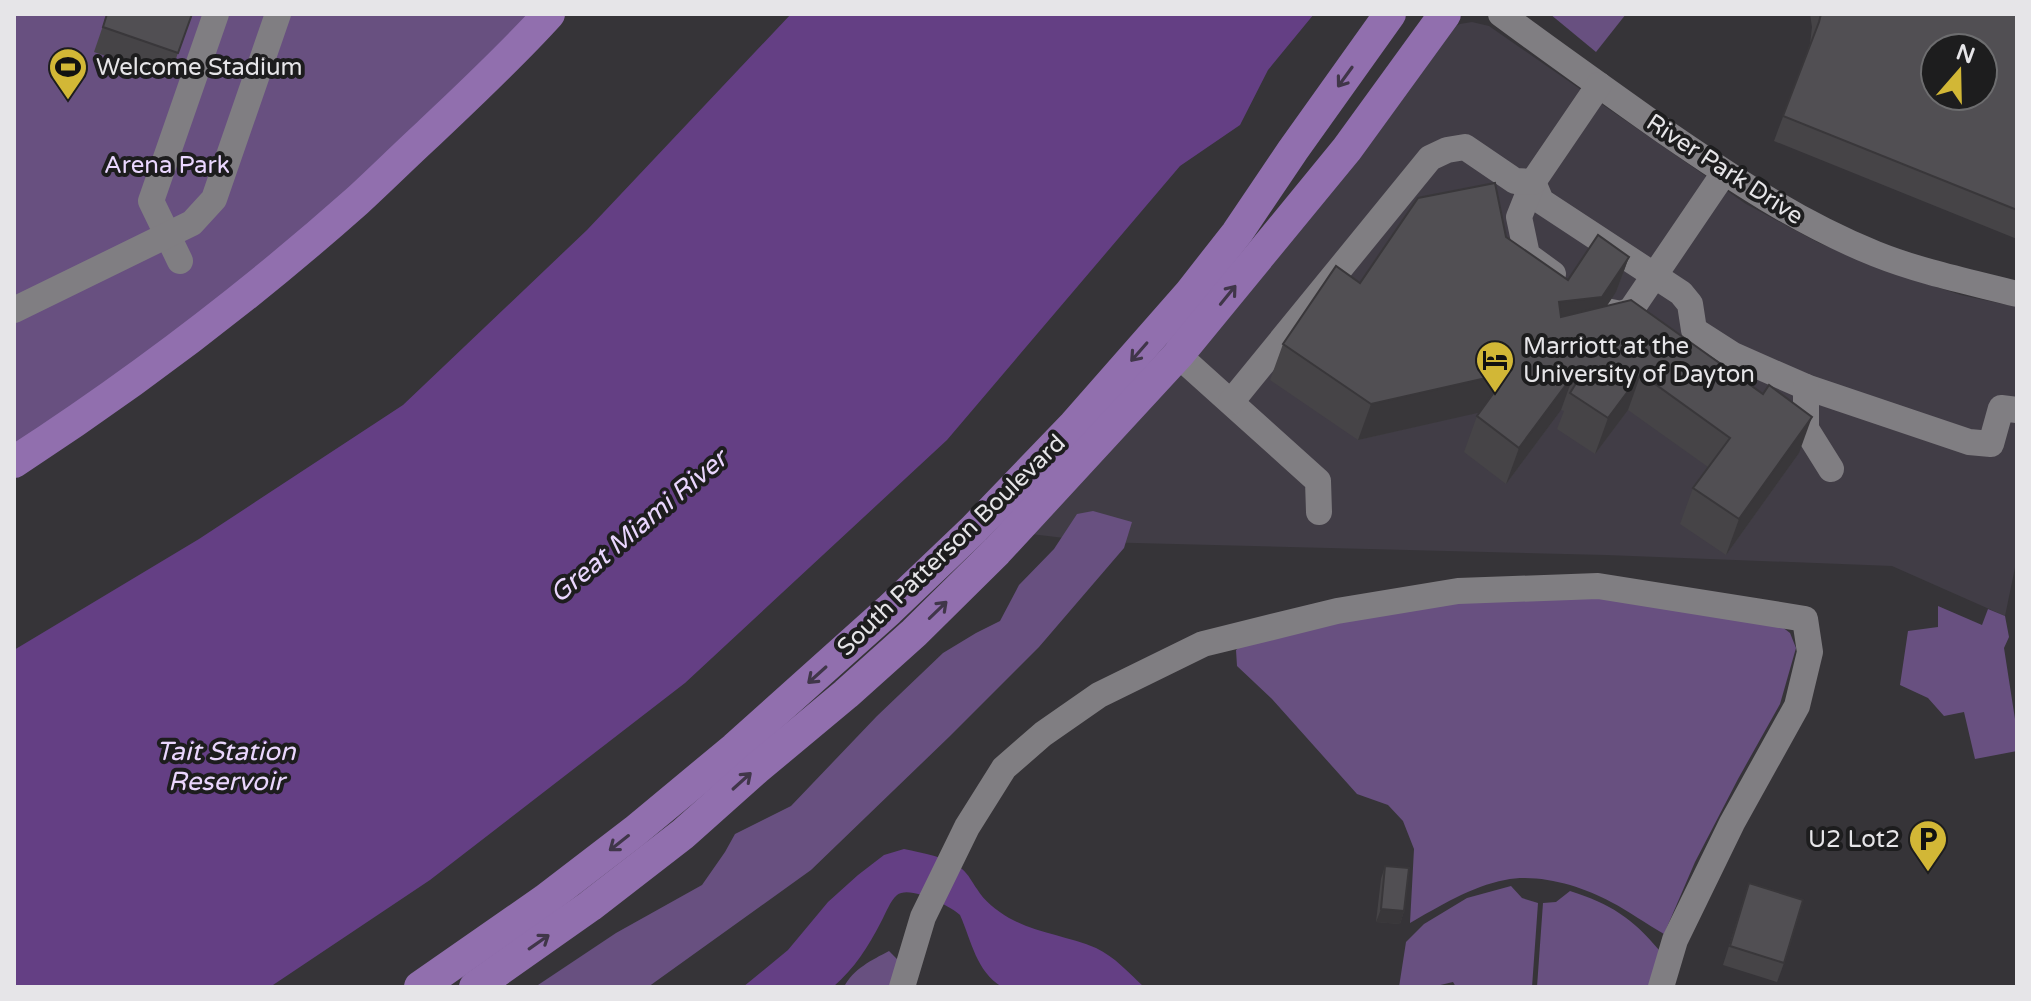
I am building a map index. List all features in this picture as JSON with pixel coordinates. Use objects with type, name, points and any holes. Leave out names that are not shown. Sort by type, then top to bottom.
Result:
[{"type":"main road","points":[[14,462],[127,385],[257,285],[357,201],[484,81],[549,14]]},
{"type":"main road","name":"South Patterson Boulevard","points":[[420,987],[545,900],[635,831],[735,748],[974,529],[1074,425],[1190,293],[1237,233],[1390,14]]},
{"type":"main road","name":"South Patterson Boulevard","points":[[475,987],[590,906],[683,834],[914,633],[997,551],[1178,355],[1347,149],[1445,14]]},
{"type":"street","points":[[180,261],[151,201],[216,14]]},
{"type":"street","points":[[14,310],[192,223],[214,199],[278,14]]},
{"type":"street","name":"River Park Drive","points":[[1501,14],[1724,173],[1798,218],[1880,255],[1940,275],[2017,294]]},
{"type":"street","points":[[1573,289],[1527,255],[1519,217],[1533,182],[1599,85]]},
{"type":"street","points":[[1231,402],[1430,158],[1447,150],[1465,147],[1515,181],[1533,182]]},
{"type":"street","points":[[1603,311],[1621,314],[1631,310],[1724,173]]},
{"type":"street","points":[[1533,182],[1541,201],[1681,293],[1695,297],[1694,330],[1733,355],[1806,387],[1969,442],[1991,444],[2001,408],[2017,410]]},
{"type":"street","points":[[1190,293],[1178,355],[1318,481],[1319,512]]},
{"type":"street","points":[[1806,387],[1806,429],[1831,469]]},
{"type":"street","points":[[902,987],[923,917],[956,847],[1004,768],[1043,734],[1099,695],[1203,644],[1337,611],[1458,591],[1598,586],[1805,619],[1810,652],[1797,706],[1732,823],[1675,940],[1661,987]]},
{"type":"shaded area","points":[[1472,22],[1489,26],[1746,204],[1819,243],[1961,295],[2017,307],[2017,558],[2005,616],[1892,566],[1097,542],[1023,533],[1446,31]]},
{"type":"green space","name":"Arena Park","points":[[14,14],[549,14],[357,201],[14,462]]},
{"type":"green space","points":[[1550,14],[1626,14],[1596,52]]},
{"type":"green space","points":[[1093,511],[1132,522],[1124,548],[1039,647],[811,870],[648,987],[535,987],[616,933],[702,885],[735,834],[791,806],[877,716],[943,653],[1000,621],[1019,585],[1054,549],[1077,514]]},
{"type":"green space","points":[[1603,597],[1772,619],[1790,633],[1796,648],[1780,704],[1695,862],[1664,934],[1599,896],[1560,882],[1531,878],[1505,880],[1480,887],[1410,923],[1414,849],[1403,821],[1388,805],[1357,794],[1272,699],[1237,666],[1236,650],[1249,638],[1457,600]]},
{"type":"green space","points":[[1938,606],[1982,625],[1988,609],[2005,616],[2009,637],[2004,648],[2017,751],[1975,759],[1964,712],[1944,716],[1928,698],[1900,685],[1908,631],[1938,627]]},
{"type":"green space","points":[[1511,886],[1522,898],[1538,903],[1532,987],[1456,987],[1453,982],[1432,987],[1399,987],[1406,942],[1424,924],[1467,898]]},
{"type":"green space","points":[[1570,891],[1620,913],[1659,950],[1650,987],[1537,987],[1543,903],[1556,902]]},
{"type":"green space","points":[[889,951],[899,961],[893,987],[844,987],[858,970]]},
{"type":"water","name":"Tait Station Reservoir","points":[[791,14],[1314,14],[1268,70],[1240,125],[1180,166],[947,440],[685,683],[430,880],[270,987],[14,987],[14,650],[199,539],[403,405],[587,230]]},
{"type":"water","points":[[904,849],[956,865],[967,874],[987,901],[1004,915],[1030,927],[1096,948],[1116,961],[1144,987],[1002,987],[980,964],[960,915],[930,898],[903,893],[892,900],[860,957],[833,987],[743,987],[788,950],[828,902],[858,875],[884,855]]},
{"type":"building","points":[[107,14],[192,14],[178,53],[103,27]]},
{"type":"building","points":[[1821,14],[2017,14],[2017,210],[1783,116]]},
{"type":"building","name":"Marriott at the University of Dayton","points":[[1495,183],[1506,237],[1568,280],[1598,235],[1629,257],[1602,297],[1559,302],[1561,317],[1631,300],[1763,394],[1769,385],[1812,417],[1739,519],[1693,488],[1730,438],[1641,374],[1608,418],[1570,393],[1580,377],[1574,374],[1519,448],[1477,416],[1508,373],[1371,404],[1283,344],[1336,266],[1360,283],[1418,198]]},
{"type":"building","points":[[1385,866],[1409,868],[1404,911],[1381,909]]},
{"type":"building","points":[[1749,883],[1803,900],[1784,963],[1730,946]]},
{"type":"place","name":"Welcome Stadium","points":[[68,101]]},
{"type":"place","name":"Marriott at the University of Dayton","points":[[1495,394]]},
{"type":"place","name":"U2 Lot2","points":[[1928,873]]},
{"type":"water label","name":"Great Miami River","points":[[638,526]]}]
